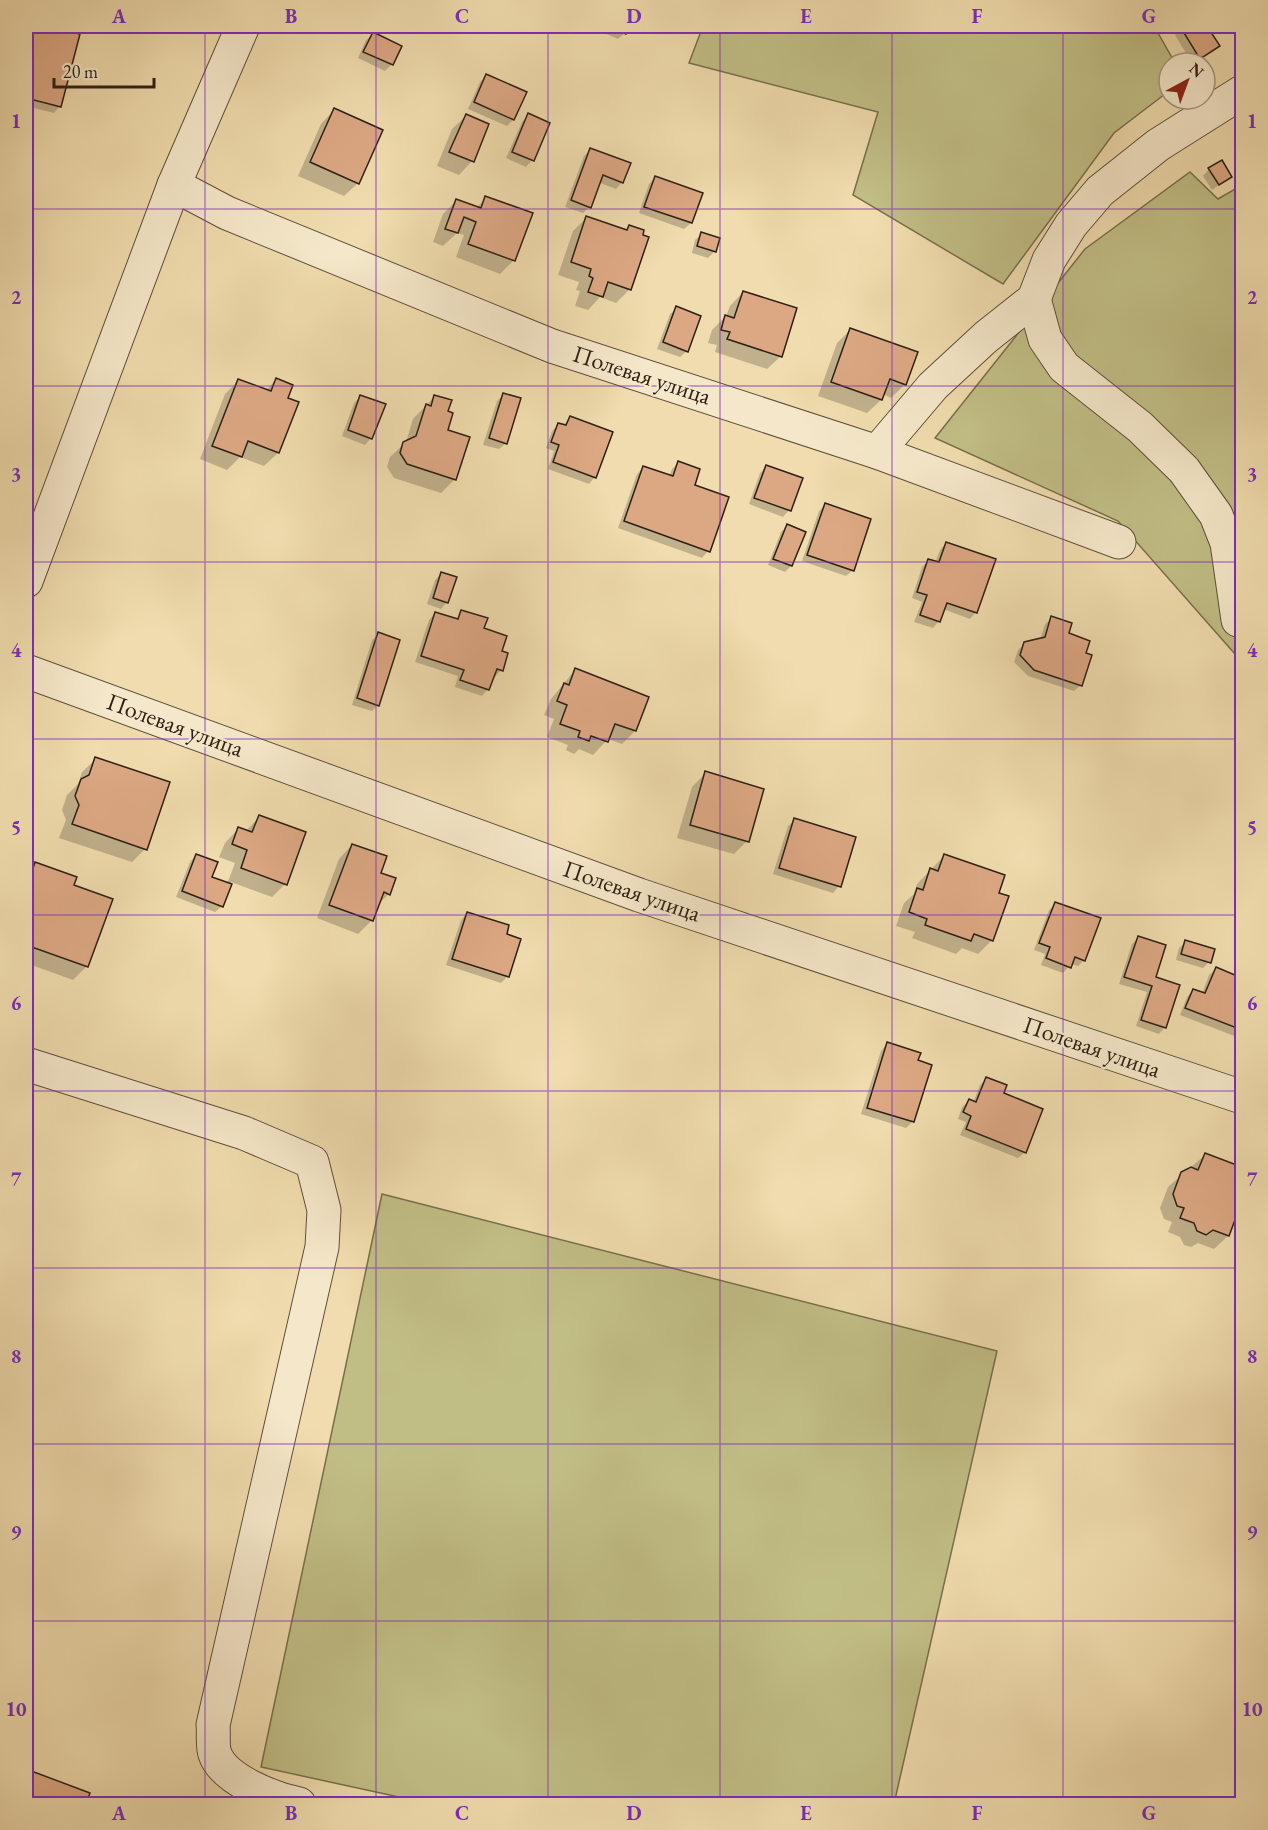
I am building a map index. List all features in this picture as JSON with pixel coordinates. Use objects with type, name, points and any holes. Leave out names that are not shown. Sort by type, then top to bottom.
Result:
[{"type":"street","points":[[26,582],[174,185],[243,26]]},
{"type":"street","points":[[877,452],[933,386],[986,337],[1034,299],[1049,260],[1065,234],[1100,190],[1158,145],[1242,92]]},
{"type":"street","name":"Полевая улица","points":[[174,185],[227,213],[552,345],[877,452],[1119,542]]},
{"type":"street","points":[[1034,299],[1045,339],[1064,367],[1140,427],[1184,470],[1215,515],[1227,543],[1238,620]]},
{"type":"street","name":"Полевая улица","points":[[26,671],[639,895],[1242,1097]]},
{"type":"street","points":[[26,1064],[244,1133],[312,1162],[324,1210],[322,1247],[213,1725],[215,1754],[230,1773],[252,1788],[299,1804]]},
{"type":"shaded area","points":[[703,26],[1161,26],[1158,33],[1168,51],[1157,51],[1157,100],[1114,133],[1003,284],[853,195],[878,112],[689,63]]},
{"type":"shaded area","points":[[1190,172],[1218,199],[1242,185],[1242,662],[1118,521],[935,438],[1085,249]]},
{"type":"shaded area","points":[[382,1194],[997,1351],[894,1804],[431,1804],[261,1767]]},
{"type":"building","points":[[34,26],[46,26],[80,34],[61,107],[26,98],[26,60]]},
{"type":"building","points":[[608,26],[630,26],[626,34]]},
{"type":"building","points":[[1207,26],[1220,46],[1212,51],[1195,51],[1181,28]]},
{"type":"building","points":[[373,32],[402,46],[393,65],[363,52]]},
{"type":"building","points":[[486,74],[527,92],[514,120],[474,102]]},
{"type":"building","points":[[26,104],[28,104],[31,151],[26,151]]},
{"type":"building","points":[[334,108],[383,130],[359,184],[310,162]]},
{"type":"building","points":[[528,113],[550,123],[534,161],[512,152]]},
{"type":"building","points":[[466,114],[489,124],[474,162],[449,152]]},
{"type":"building","points":[[590,148],[631,163],[623,183],[603,175],[591,208],[571,200]]},
{"type":"building","points":[[1222,160],[1232,177],[1219,185],[1208,168]]},
{"type":"building","points":[[655,176],[703,193],[692,223],[644,207]]},
{"type":"building","points":[[485,196],[533,213],[515,261],[468,244],[476,222],[464,217],[458,233],[445,229],[456,199],[481,208]]},
{"type":"building","points":[[586,216],[627,230],[629,225],[644,230],[643,235],[649,237],[631,290],[608,282],[603,297],[588,292],[593,278],[589,276],[591,269],[571,262]]},
{"type":"building","points":[[701,232],[720,238],[716,252],[697,246]]},
{"type":"building","points":[[743,291],[797,308],[782,357],[727,339],[730,332],[721,330],[725,315],[734,318]]},
{"type":"building","points":[[676,306],[701,316],[688,352],[663,342]]},
{"type":"building","points":[[850,328],[918,352],[906,385],[890,379],[882,400],[831,382]]},
{"type":"building","points":[[276,378],[293,385],[288,398],[299,402],[279,453],[248,441],[242,457],[212,446],[238,379],[271,391]]},
{"type":"building","points":[[503,393],[521,398],[507,444],[489,438]]},
{"type":"building","points":[[360,395],[386,404],[372,439],[348,430]]},
{"type":"building","points":[[434,395],[452,400],[448,411],[453,413],[448,430],[470,437],[456,480],[407,464],[400,453],[403,442],[416,436],[426,404],[431,406]]},
{"type":"building","points":[[570,416],[613,432],[596,478],[553,462],[559,445],[551,442],[558,423],[566,425]]},
{"type":"building","points":[[678,461],[700,469],[695,485],[729,497],[710,552],[624,521],[643,466],[673,476]]},
{"type":"building","points":[[766,465],[803,478],[791,511],[754,498]]},
{"type":"building","points":[[825,503],[871,519],[854,571],[807,555]]},
{"type":"building","points":[[787,524],[806,532],[792,566],[773,559]]},
{"type":"building","points":[[946,542],[996,559],[977,613],[947,603],[940,622],[920,615],[927,595],[917,592],[928,559],[939,562]]},
{"type":"building","points":[[441,572],[457,577],[448,603],[433,598]]},
{"type":"building","points":[[461,610],[488,618],[484,628],[507,636],[502,651],[508,653],[503,671],[497,669],[489,690],[460,680],[464,670],[421,656],[435,612],[458,619]]},
{"type":"building","points":[[1051,616],[1072,623],[1069,633],[1090,641],[1086,653],[1092,655],[1082,686],[1034,670],[1020,655],[1024,642],[1045,637]]},
{"type":"building","points":[[378,632],[400,640],[379,706],[357,698]]},
{"type":"building","points":[[575,668],[649,697],[636,731],[615,724],[608,742],[591,736],[589,741],[578,737],[580,731],[560,724],[567,705],[557,701],[564,683],[569,685]]},
{"type":"building","points":[[95,757],[170,782],[147,850],[72,824],[79,805],[75,796],[81,779],[89,775]]},
{"type":"building","points":[[705,771],[764,789],[749,842],[690,825]]},
{"type":"building","points":[[259,815],[306,832],[287,885],[241,868],[247,850],[232,844],[238,827],[252,832]]},
{"type":"building","points":[[794,818],[856,837],[841,887],[779,868]]},
{"type":"building","points":[[352,844],[387,856],[381,873],[396,878],[390,895],[384,892],[373,921],[329,905]]},
{"type":"building","points":[[196,854],[218,862],[212,877],[232,884],[223,907],[182,891]]},
{"type":"building","points":[[944,854],[1005,875],[999,893],[1009,896],[993,941],[974,934],[971,941],[925,925],[927,919],[909,912],[917,888],[923,890],[930,868],[938,871]]},
{"type":"building","points":[[35,862],[77,877],[74,885],[113,899],[88,967],[26,945],[26,890]]},
{"type":"building","points":[[1055,902],[1101,918],[1085,961],[1075,957],[1071,968],[1046,958],[1050,947],[1039,943]]},
{"type":"building","points":[[467,912],[509,925],[507,934],[521,939],[509,977],[452,959]]},
{"type":"building","points":[[1138,936],[1166,945],[1156,977],[1180,985],[1166,1028],[1141,1020],[1152,986],[1124,977]]},
{"type":"building","points":[[1185,940],[1215,949],[1211,963],[1181,954]]},
{"type":"building","points":[[1216,967],[1242,978],[1242,1030],[1185,1008],[1193,989],[1205,993]]},
{"type":"building","points":[[887,1042],[921,1053],[918,1060],[932,1065],[914,1122],[867,1108]]},
{"type":"building","points":[[986,1077],[1007,1085],[1004,1093],[1043,1109],[1026,1153],[966,1129],[971,1116],[963,1112],[969,1099],[976,1102]]},
{"type":"building","points":[[1205,1153],[1242,1167],[1242,1201],[1229,1236],[1213,1230],[1206,1235],[1197,1231],[1194,1223],[1180,1218],[1184,1208],[1177,1206],[1173,1194],[1181,1172],[1191,1167],[1198,1170]]},
{"type":"building","points":[[26,1769],[90,1793],[86,1804],[26,1804]]}]
